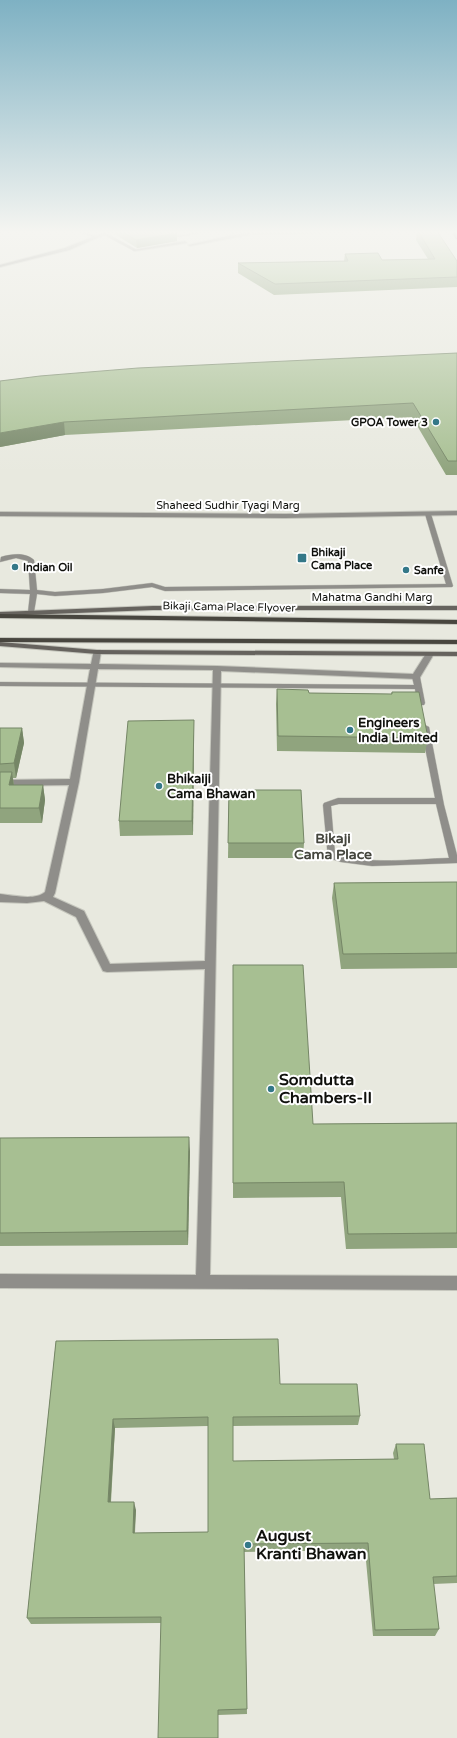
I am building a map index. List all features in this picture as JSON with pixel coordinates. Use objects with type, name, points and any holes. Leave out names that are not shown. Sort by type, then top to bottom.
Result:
[{"type":"main road","name":"Bikaji Cama Place Flyover","points":[[0,615],[457,622]]},
{"type":"main road","points":[[0,640],[457,642]]},
{"type":"street","name":"Shaheed Sudhir Tyagi Marg","points":[[0,514],[285,516],[428,514],[457,512]]},
{"type":"street","name":"Mahatma Gandhi Marg","points":[[0,615],[31,612],[153,608],[457,608]]},
{"type":"street","points":[[0,644],[97,652],[457,654]]},
{"type":"street","points":[[46,898],[50,893],[74,782],[97,652]]},
{"type":"street","points":[[0,665],[217,668],[416,677],[430,654]]},
{"type":"street","points":[[203,1282],[217,668]]},
{"type":"street","points":[[0,783],[74,782]]},
{"type":"street","points":[[0,898],[36,900],[46,898],[80,914],[107,968],[210,965]]},
{"type":"street","points":[[0,1281],[457,1283]]},
{"type":"lane","points":[[0,591],[55,594],[103,591],[152,585],[164,589],[450,586],[428,514]]},
{"type":"lane","points":[[0,560],[6,557],[25,557],[31,560],[34,592],[31,612]]},
{"type":"lane","points":[[416,677],[440,801],[454,861],[372,862],[338,860],[331,856],[327,805],[338,801],[440,801]]},
{"type":"lane","points":[[0,684],[417,687]]},
{"type":"building","points":[[457,353],[457,461],[448,461],[413,403],[64,422],[0,433],[0,381],[40,376],[138,368]]},
{"type":"building","name":"Engineers India Limited","points":[[277,689],[308,690],[309,693],[392,694],[392,692],[419,692],[428,738],[278,736]]},
{"type":"building","name":"Bhikaiji Cama Bhawan","points":[[194,720],[192,821],[119,821],[128,721]]},
{"type":"building","points":[[0,728],[22,728],[14,763],[0,764]]},
{"type":"building","points":[[0,772],[12,772],[9,785],[43,785],[39,808],[0,808]]},
{"type":"building","points":[[229,790],[301,790],[304,843],[228,843]]},
{"type":"building","points":[[457,882],[457,953],[343,954],[334,883]]},
{"type":"building","points":[[233,965],[303,965],[313,1124],[457,1123],[457,1233],[348,1234],[344,1182],[233,1183]]},
{"type":"building","points":[[189,1137],[187,1231],[0,1233],[0,1138]]},
{"type":"building","name":"August Kranti Bhawan","points":[[278,1339],[280,1384],[357,1384],[360,1416],[233,1417],[233,1461],[398,1459],[396,1444],[424,1444],[430,1499],[457,1498],[457,1576],[433,1577],[439,1629],[375,1630],[368,1543],[244,1544],[247,1709],[218,1710],[218,1738],[158,1738],[161,1617],[27,1618],[56,1341]],"holes":[[[208,1417],[208,1532],[133,1533],[134,1502],[108,1502],[113,1419]]]},
{"type":"place","name":"GPOA Tower 3","points":[[436,422]]},
{"type":"place","name":"Bhikaji Cama Place","points":[[302,558]]},
{"type":"place","name":"Indian Oil","points":[[15,567]]},
{"type":"place","name":"Sanfe","points":[[406,570]]},
{"type":"place","name":"Engineers India Limited","points":[[350,730]]},
{"type":"place","name":"Bhikaiji Cama Bhawan","points":[[159,786]]},
{"type":"place","name":"Somdutta Chambers-II","points":[[271,1089]]},
{"type":"place","name":"August Kranti Bhawan","points":[[248,1545]]},
{"type":"district","name":"Bikaji Cama Place","points":[[333,846]]}]
